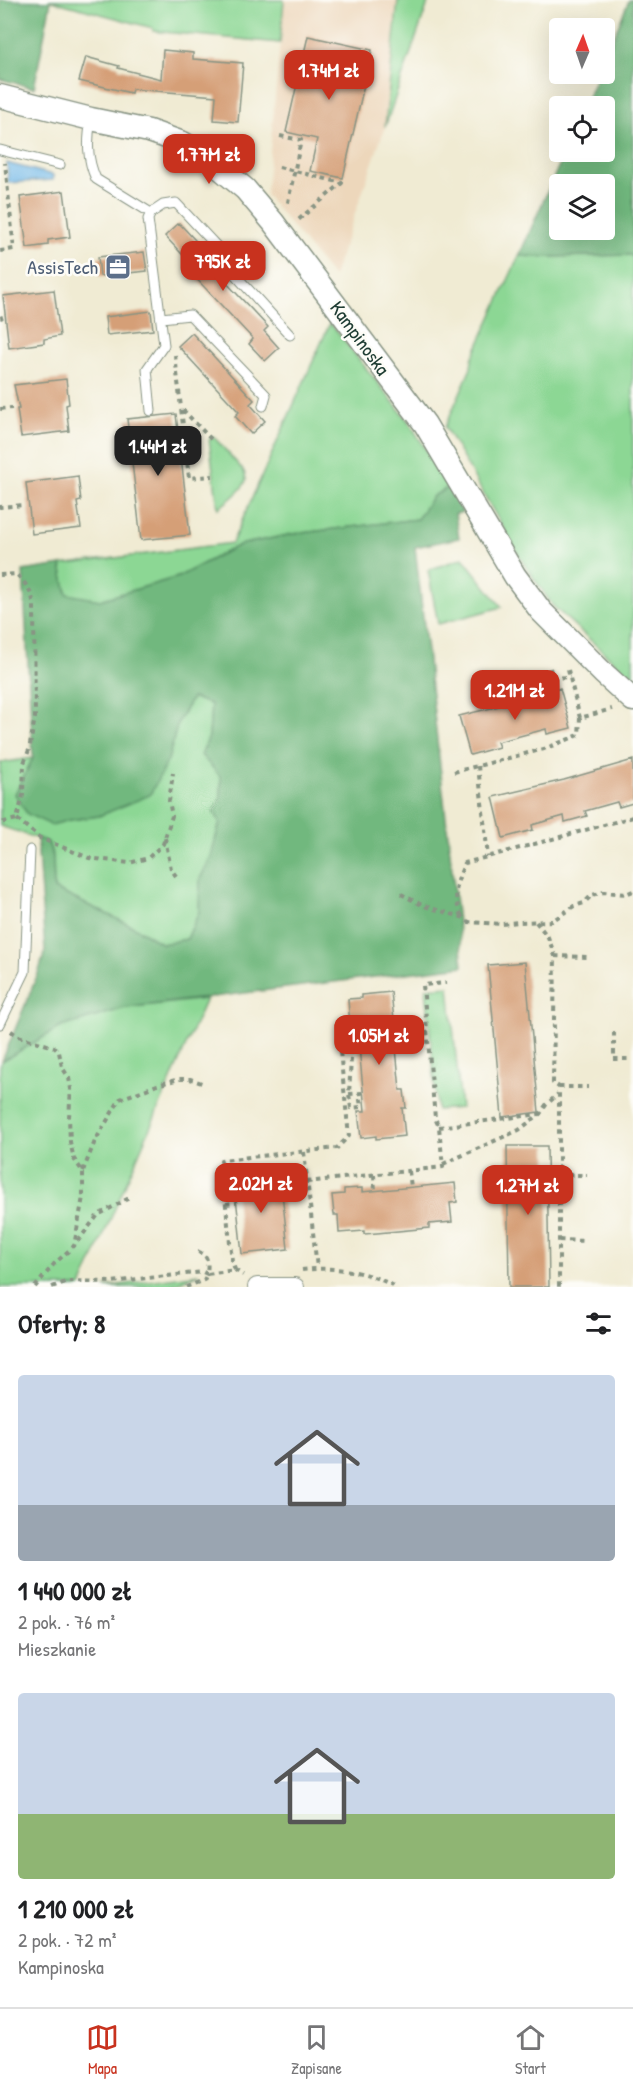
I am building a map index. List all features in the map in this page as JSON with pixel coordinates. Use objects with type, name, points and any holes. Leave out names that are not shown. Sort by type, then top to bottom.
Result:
[{"type":"street","name":"Kampinoska","points":[[0,96],[149,131],[183,143],[207,157],[245,189],[273,222],[425,424],[515,576],[541,611],[603,674],[624,704]]},
{"type":"street","points":[[251,1281],[295,1279]]},
{"type":"lane","points":[[91,119],[87,141],[91,169],[96,179],[151,213]]},
{"type":"lane","points":[[2,150],[60,165]]},
{"type":"lane","points":[[151,411],[147,369],[164,345],[148,219],[151,213],[163,205],[176,203],[224,254],[229,268],[290,334]]},
{"type":"lane","points":[[161,318],[190,315],[266,395],[263,406]]},
{"type":"lane","points":[[0,1024],[25,972],[30,850]]},
{"type":"path","points":[[280,136],[301,140],[286,213]]},
{"type":"path","points":[[0,251],[14,249],[2,150]]},
{"type":"path","points":[[279,167],[342,183],[294,223],[290,218]]},
{"type":"path","points":[[0,185],[6,184]]},
{"type":"path","points":[[9,207],[15,206]]},
{"type":"path","points":[[0,409],[12,408]]},
{"type":"path","points":[[211,439],[181,408],[189,478],[213,476]]},
{"type":"path","points":[[0,505],[0,507],[24,505]]},
{"type":"path","points":[[0,576],[16,574],[31,591],[34,604],[35,718],[24,763],[23,795],[17,819]]},
{"type":"path","points":[[550,668],[553,678],[570,677]]},
{"type":"path","points":[[454,772],[544,749],[579,735],[580,718],[568,669]]},
{"type":"path","points":[[580,718],[624,704]]},
{"type":"path","points":[[478,766],[488,857]]},
{"type":"path","points":[[17,819],[40,838],[89,858],[129,864],[148,858],[163,844],[172,816],[169,801],[173,773]]},
{"type":"path","points":[[462,917],[457,906],[456,885],[465,863],[633,816]]},
{"type":"path","points":[[0,823],[17,819]]},
{"type":"path","points":[[165,837],[171,869],[176,876]]},
{"type":"path","points":[[401,894],[424,906],[479,924],[552,921],[574,906],[584,903],[592,895],[604,892],[626,894],[633,891]]},
{"type":"path","points":[[536,922],[548,937],[555,956],[553,1083],[559,1087],[588,1087]]},
{"type":"path","points":[[555,956],[588,957]]},
{"type":"path","points":[[443,1164],[439,1127],[435,1118],[423,985],[446,983]]},
{"type":"path","points":[[9,1030],[18,1036],[54,1047],[59,1052],[71,1089],[70,1142],[74,1159],[83,1172]]},
{"type":"path","points":[[614,1032],[614,1059],[633,1059]]},
{"type":"path","points":[[251,1281],[235,1270],[232,1261],[221,1160],[337,1148],[349,1136],[347,1094],[339,1042],[358,1040]]},
{"type":"path","points":[[347,1094],[361,1093],[361,1107],[351,1108],[347,1094],[352,1041]]},
{"type":"path","points":[[74,1246],[83,1197],[83,1172],[95,1141],[120,1099],[179,1079],[190,1079],[202,1083]]},
{"type":"path","points":[[559,1087],[559,1287]]},
{"type":"path","points":[[307,1182],[443,1167],[443,1164],[519,1130],[540,1114],[559,1093]]},
{"type":"path","points":[[439,1127],[540,1114]]},
{"type":"path","points":[[304,1152],[317,1268]]},
{"type":"path","points":[[409,1171],[411,1187]]},
{"type":"path","points":[[374,1175],[375,1191]]},
{"type":"path","points":[[559,1175],[587,1175]]},
{"type":"path","points":[[35,1287],[54,1264],[74,1246],[98,1215],[131,1197]]},
{"type":"path","points":[[226,1204],[237,1203]]},
{"type":"path","points":[[559,1240],[586,1241]]},
{"type":"path","points":[[186,1287],[204,1280],[207,1274],[207,1257],[198,1252]]},
{"type":"path","points":[[295,1279],[317,1268],[352,1270],[377,1277],[396,1287]]},
{"type":"path","points":[[52,1287],[68,1281],[112,1282],[235,1270]]},
{"type":"shaded area","points":[[284,0],[398,0],[385,127],[333,277],[266,195]]},
{"type":"green space","points":[[0,0],[51,1],[34,88],[0,79]]},
{"type":"green space","points":[[49,0],[284,0],[280,43],[153,31],[153,28]]},
{"type":"green space","points":[[398,0],[429,0],[385,127]]},
{"type":"green space","points":[[629,0],[633,0],[633,257],[630,255],[519,256],[549,188],[549,240],[615,240],[615,174],[555,174],[561,162],[615,162],[615,96],[588,96],[594,84],[615,84],[615,34]]},
{"type":"green space","points":[[631,255],[633,257],[633,679],[553,606],[524,564],[445,427],[471,368],[472,359],[519,256]]},
{"type":"green space","points":[[330,323],[409,422],[449,487],[433,496],[418,519],[293,534],[239,545],[178,577],[100,600],[67,595],[61,565],[232,543]]},
{"type":"green space","points":[[214,437],[243,470],[246,479],[239,491],[218,508],[209,440]]},
{"type":"green space","points":[[449,487],[463,512],[455,514],[459,538],[415,547],[463,966],[125,1008],[61,1027],[2,1061],[45,951],[37,838],[48,842],[53,857],[54,889],[136,928],[162,944],[187,939],[199,912],[200,879],[211,857],[220,822],[214,812],[221,797],[221,777],[201,755],[209,737],[211,704],[192,698],[178,722],[168,760],[150,795],[99,816],[51,825],[27,814],[15,794],[33,758],[23,571],[61,565],[67,594],[100,600],[178,577],[239,545],[293,534],[417,519],[433,496]]},
{"type":"green space","points":[[463,558],[502,607],[438,624],[428,570]]},
{"type":"green space","points":[[192,698],[211,704],[209,737],[202,755],[221,777],[221,797],[214,812],[220,821],[211,857],[200,879],[199,912],[187,939],[162,944],[136,928],[54,889],[53,857],[48,842],[0,826],[0,763],[33,758],[15,794],[51,825],[99,816],[168,760],[178,722]]},
{"type":"green space","points":[[449,986],[461,1108],[437,1110],[426,988]]},
{"type":"green space","points":[[206,999],[81,1287],[0,1287],[0,1066],[2,1061],[61,1027],[125,1008]]},
{"type":"green space","points":[[199,1274],[168,1287],[104,1287]]},
{"type":"water","points":[[7,163],[53,175],[53,180],[8,183]]},
{"type":"building","points":[[308,36],[372,50],[343,178],[310,171],[317,139],[286,132]]},
{"type":"building","points":[[163,50],[193,53],[193,59],[243,63],[238,122],[214,120],[216,96],[132,89],[131,93],[79,81],[86,57],[161,79]]},
{"type":"building","points":[[64,191],[70,237],[48,240],[48,245],[27,248],[20,197]]},
{"type":"building","points":[[179,223],[211,257],[207,262],[268,327],[264,331],[279,348],[265,361],[249,344],[253,339],[192,274],[196,269],[165,236]]},
{"type":"building","points":[[144,252],[147,271],[100,276],[98,257]]},
{"type":"building","points":[[54,290],[60,336],[44,339],[44,343],[9,348],[3,296]]},
{"type":"building","points":[[151,311],[153,330],[107,335],[105,317]]},
{"type":"building","points":[[192,333],[254,400],[250,404],[265,421],[251,434],[235,416],[239,412],[178,346]]},
{"type":"building","points":[[66,379],[69,431],[21,437],[14,385]]},
{"type":"building","points":[[176,414],[190,535],[141,540],[127,419]]},
{"type":"building","points":[[78,476],[81,501],[77,502],[81,528],[32,534],[26,483]]},
{"type":"building","points":[[560,688],[571,728],[547,734],[546,729],[497,742],[499,747],[470,755],[459,716],[536,697]]},
{"type":"building","points":[[633,760],[633,803],[619,807],[617,802],[585,811],[587,816],[565,822],[564,816],[532,825],[533,830],[503,838],[493,797]]},
{"type":"building","points":[[525,962],[539,1112],[502,1117],[488,965]]},
{"type":"building","points":[[391,992],[394,1020],[397,1020],[399,1038],[395,1038],[400,1090],[404,1090],[406,1108],[402,1108],[405,1136],[361,1138],[358,1111],[365,1111],[357,1025],[350,1026],[348,999]]},
{"type":"building","points":[[507,1146],[547,1146],[549,1287],[509,1287]]},
{"type":"building","points":[[280,1174],[288,1249],[242,1254],[234,1178]]},
{"type":"building","points":[[455,1183],[457,1202],[450,1203],[452,1222],[429,1224],[429,1228],[364,1234],[364,1231],[339,1233],[338,1215],[334,1215],[332,1195],[344,1194],[344,1189],[362,1188],[362,1192]]},
{"type":"place","name":"AssisTech","points":[[118,267]]}]
